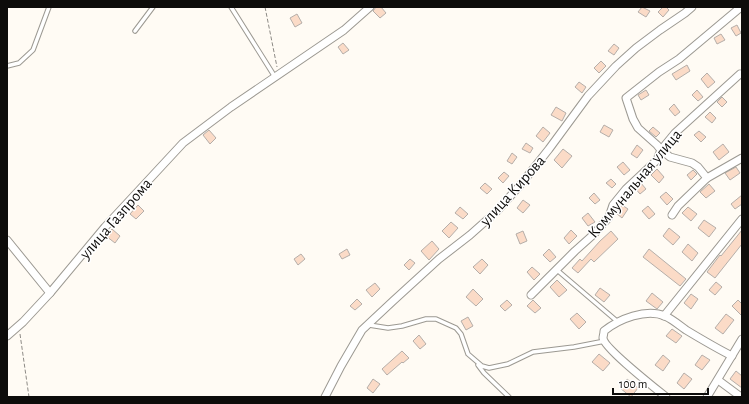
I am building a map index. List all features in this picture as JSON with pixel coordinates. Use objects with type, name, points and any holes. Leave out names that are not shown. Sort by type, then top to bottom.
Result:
[{"type":"street","name":"улица Газпрома","points":[[7,336],[19,326],[50,293],[105,227],[183,143],[231,107],[278,77],[344,30],[370,7]]},
{"type":"street","name":"улица Кирова","points":[[325,397],[362,330],[439,259],[497,211],[549,149],[588,96],[616,66],[642,43],[692,7]]},
{"type":"street","points":[[707,178],[698,167],[692,163],[670,157],[638,128],[633,119],[626,98],[659,72],[679,59],[741,7]]},
{"type":"street","name":"Коммунальная улица","points":[[531,295],[594,234],[609,217],[613,205],[626,189],[657,160],[661,150],[675,132],[740,74]]},
{"type":"street","points":[[672,214],[707,178],[742,158]]},
{"type":"street","points":[[664,316],[742,219]]},
{"type":"street","points":[[7,240],[50,293]]},
{"type":"street","points":[[666,397],[617,355],[604,341],[604,332],[613,324],[629,317],[646,314],[664,316],[732,356]]},
{"type":"street","points":[[707,397],[742,339]]},
{"type":"street","points":[[718,380],[741,397]]},
{"type":"lane","points":[[7,66],[19,63],[32,50],[48,7]]},
{"type":"lane","points":[[135,31],[153,7]]},
{"type":"lane","points":[[231,7],[278,77]]},
{"type":"lane","points":[[557,270],[618,322]]},
{"type":"lane","points":[[367,325],[388,328],[402,326],[426,319],[436,319],[456,328],[461,334],[468,354],[484,373],[509,397]]},
{"type":"lane","points":[[475,361],[482,366],[489,368],[508,364],[533,352],[574,347],[604,341]]},
{"type":"path","points":[[265,7],[278,77]]},
{"type":"path","points":[[19,326],[29,397]]},
{"type":"building","points":[[376,7],[381,7],[386,13],[380,18],[373,11]]},
{"type":"building","points":[[642,7],[650,11],[646,17],[638,12]]},
{"type":"building","points":[[663,7],[666,7],[669,10],[663,17],[658,12]]},
{"type":"building","points":[[297,14],[302,23],[295,27],[290,18]]},
{"type":"building","points":[[737,25],[741,33],[736,36],[731,28]]},
{"type":"building","points":[[721,34],[725,40],[717,44],[714,38]]},
{"type":"building","points":[[343,43],[349,50],[343,54],[338,47]]},
{"type":"building","points":[[614,44],[619,48],[614,55],[608,51]]},
{"type":"building","points":[[601,61],[606,66],[599,73],[594,68]]},
{"type":"building","points":[[687,65],[690,71],[676,80],[672,74]]},
{"type":"building","points":[[707,73],[715,82],[708,88],[701,79]]},
{"type":"building","points":[[579,82],[586,87],[582,93],[575,87]]},
{"type":"building","points":[[646,90],[649,95],[641,100],[638,95]]},
{"type":"building","points":[[697,90],[703,97],[698,101],[692,95]]},
{"type":"building","points":[[722,97],[727,102],[722,107],[717,102]]},
{"type":"building","points":[[674,104],[680,112],[675,116],[669,109]]},
{"type":"building","points":[[556,107],[566,113],[562,121],[551,115]]},
{"type":"building","points":[[710,112],[716,118],[712,123],[705,117]]},
{"type":"building","points":[[604,125],[613,130],[609,137],[600,132]]},
{"type":"building","points":[[543,127],[550,133],[543,142],[536,136]]},
{"type":"building","points":[[653,127],[660,133],[656,137],[649,131]]},
{"type":"building","points":[[209,130],[216,138],[210,144],[203,135]]},
{"type":"building","points":[[699,131],[706,137],[701,142],[694,135]]},
{"type":"building","points":[[526,143],[533,148],[530,153],[522,149]]},
{"type":"building","points":[[723,144],[729,152],[719,160],[713,152]]},
{"type":"building","points":[[637,145],[643,150],[637,158],[631,154]]},
{"type":"building","points":[[563,149],[572,156],[562,168],[554,160]]},
{"type":"building","points":[[512,153],[517,157],[512,164],[507,161]]},
{"type":"building","points":[[623,162],[630,170],[624,175],[617,167]]},
{"type":"building","points":[[736,167],[740,173],[730,180],[725,173]]},
{"type":"building","points":[[657,169],[664,177],[659,183],[651,175]]},
{"type":"building","points":[[693,170],[697,174],[691,180],[687,175]]},
{"type":"building","points":[[504,172],[509,176],[503,183],[498,178]]},
{"type":"building","points":[[611,179],[616,184],[612,188],[606,183]]},
{"type":"building","points":[[640,182],[646,189],[640,194],[635,188]]},
{"type":"building","points":[[485,183],[492,189],[487,194],[480,188]]},
{"type":"building","points":[[709,184],[715,191],[706,198],[700,192]]},
{"type":"building","points":[[666,192],[673,199],[667,205],[660,197]]},
{"type":"building","points":[[594,193],[600,200],[595,204],[589,198]]},
{"type":"building","points":[[742,195],[742,204],[735,209],[731,204]]},
{"type":"building","points":[[523,200],[530,205],[523,213],[517,208]]},
{"type":"building","points":[[138,205],[144,211],[136,219],[130,214]]},
{"type":"building","points":[[622,205],[628,209],[622,218],[616,213]]},
{"type":"building","points":[[648,206],[655,214],[649,219],[642,211]]},
{"type":"building","points":[[460,207],[468,214],[463,219],[455,213]]},
{"type":"building","points":[[688,207],[697,214],[691,221],[682,213]]},
{"type":"building","points":[[588,213],[595,222],[588,226],[582,218]]},
{"type":"building","points":[[704,220],[716,228],[709,237],[698,228]]},
{"type":"building","points":[[451,222],[458,228],[449,238],[442,231]]},
{"type":"building","points":[[669,228],[680,237],[673,245],[663,236]]},
{"type":"building","points":[[112,229],[120,236],[115,243],[106,236]]},
{"type":"building","points":[[571,230],[577,236],[569,244],[564,238]]},
{"type":"building","points":[[742,230],[742,244],[715,278],[707,272]]},
{"type":"building","points":[[523,231],[527,241],[520,244],[516,234]]},
{"type":"building","points":[[611,231],[618,239],[594,262],[591,259],[578,273],[572,268],[580,259],[582,261]]},
{"type":"building","points":[[432,241],[439,249],[429,260],[421,251]]},
{"type":"building","points":[[688,244],[698,253],[692,261],[682,252]]},
{"type":"building","points":[[347,249],[350,255],[342,259],[339,254]]},
{"type":"building","points":[[549,249],[556,257],[550,262],[543,255]]},
{"type":"building","points":[[649,249],[686,279],[680,286],[643,257]]},
{"type":"building","points":[[301,254],[305,259],[298,265],[294,259]]},
{"type":"building","points":[[410,259],[415,263],[409,270],[404,265]]},
{"type":"building","points":[[482,259],[488,265],[480,274],[473,267]]},
{"type":"building","points":[[532,267],[540,274],[534,280],[527,272]]},
{"type":"building","points":[[557,280],[567,290],[559,297],[550,287]]},
{"type":"building","points":[[716,282],[722,287],[715,295],[709,290]]},
{"type":"building","points":[[375,283],[380,289],[372,297],[366,290]]},
{"type":"building","points":[[600,288],[610,295],[604,302],[595,295]]},
{"type":"building","points":[[473,289],[483,299],[476,306],[466,297]]},
{"type":"building","points":[[652,293],[663,302],[657,309],[646,301]]},
{"type":"building","points":[[691,294],[698,299],[691,309],[684,303]]},
{"type":"building","points":[[357,299],[362,304],[355,310],[350,306]]},
{"type":"building","points":[[507,300],[512,305],[505,311],[500,306]]},
{"type":"building","points":[[533,300],[541,308],[535,313],[527,306]]},
{"type":"building","points":[[738,300],[742,304],[742,316],[732,306]]},
{"type":"building","points":[[577,313],[586,322],[579,329],[570,319]]},
{"type":"building","points":[[726,314],[734,320],[723,334],[715,328]]},
{"type":"building","points":[[468,317],[473,326],[466,330],[461,321]]},
{"type":"building","points":[[672,329],[682,336],[676,343],[666,336]]},
{"type":"building","points":[[419,335],[426,344],[420,349],[413,341]]},
{"type":"building","points":[[402,351],[409,358],[387,375],[382,369]]},
{"type":"building","points":[[599,354],[610,363],[603,371],[592,362]]},
{"type":"building","points":[[663,355],[670,361],[663,371],[655,365]]},
{"type":"building","points":[[702,355],[710,360],[702,370],[695,365]]},
{"type":"building","points":[[736,371],[742,376],[742,388],[730,379]]},
{"type":"building","points":[[684,373],[692,379],[684,389],[677,383]]},
{"type":"building","points":[[373,379],[380,384],[373,393],[367,388]]},
{"type":"building","points":[[627,379],[638,388],[631,397],[620,388]]}]
